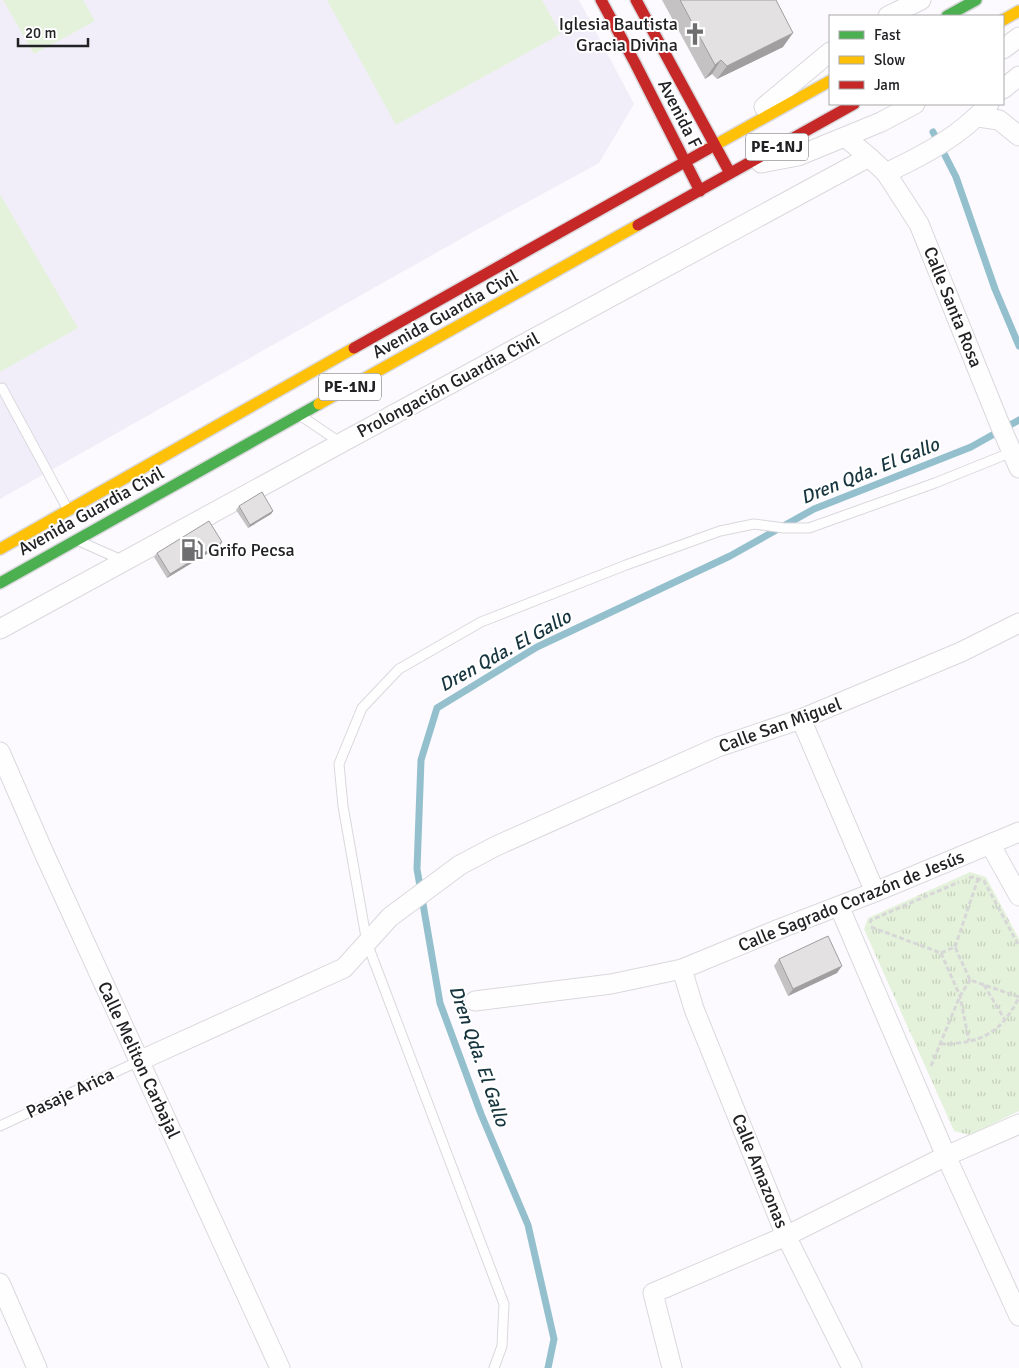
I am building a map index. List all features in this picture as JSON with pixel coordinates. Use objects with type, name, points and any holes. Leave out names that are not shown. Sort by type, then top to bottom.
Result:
[{"type":"main road","name":"Avenida F","points":[[600,0],[635,63],[700,191]]},
{"type":"main road","name":"Avenida F","points":[[636,0],[722,141],[735,170]]},
{"type":"main road","points":[[949,15],[976,0]]},
{"type":"main road","points":[[1004,19],[1019,11]]},
{"type":"main road","name":"Avenida Guardia Civil","points":[[0,549],[684,161],[829,82]]},
{"type":"main road","name":"Avenida Guardia Civil","points":[[0,583],[852,105]]},
{"type":"street","points":[[890,15],[921,0]]},
{"type":"street","points":[[1004,48],[1019,37]]},
{"type":"street","points":[[722,141],[829,53]]},
{"type":"street","points":[[1004,88],[1019,76]]},
{"type":"street","points":[[735,170],[798,156],[881,122],[914,105]]},
{"type":"street","points":[[886,173],[952,138],[984,110],[1019,136]]},
{"type":"street","points":[[845,137],[869,157]]},
{"type":"street","name":"Calle Santa Rosa","points":[[869,157],[886,173],[919,224],[996,416],[1016,460]]},
{"type":"street","name":"Prolongación Guardia Civil","points":[[0,629],[869,157]]},
{"type":"street","name":"Calle San Miguel","points":[[139,1061],[344,968],[390,917],[460,865],[496,846],[718,747],[801,719],[961,652],[1019,623]]},
{"type":"street","points":[[801,719],[875,892]]},
{"type":"street","name":"Calle Meliton Carbajal","points":[[0,752],[280,1368]]},
{"type":"street","name":"Calle Sagrado Corazón de Jesús","points":[[475,1001],[611,984],[682,969],[1019,832]]},
{"type":"street","points":[[990,844],[1019,896]]},
{"type":"street","points":[[838,906],[946,1156],[1019,1316]]},
{"type":"street","name":"Calle Amazonas","points":[[682,969],[694,1009],[786,1236],[852,1368]]},
{"type":"street","points":[[672,1368],[652,1293],[786,1236],[946,1156],[1019,1124]]},
{"type":"street","points":[[0,1283],[37,1368]]},
{"type":"lane","points":[[2,388],[68,511]]},
{"type":"lane","points":[[300,414],[341,443]]},
{"type":"lane","points":[[494,1368],[502,1346],[504,1304],[367,943],[343,806],[339,764],[362,708],[400,668],[481,622],[626,565],[720,531],[754,524],[780,528],[809,528],[935,483],[1016,460]]},
{"type":"lane","points":[[76,540],[124,561]]},
{"type":"lane","name":"Pasaje Arica","points":[[0,1126],[139,1061]]},
{"type":"path","points":[[955,947],[941,952],[867,928],[871,920],[972,877],[984,881],[1019,946]]},
{"type":"path","points":[[940,1044],[956,1044],[969,1041],[984,1036],[996,1029],[1012,1011],[1019,997],[970,980],[955,947],[978,879]]},
{"type":"path","points":[[941,952],[960,996],[969,1041]]},
{"type":"path","points":[[925,1062],[929,1071],[960,996],[970,980]]},
{"type":"path","points":[[984,985],[1005,1020]]},
{"type":"shaded area","points":[[0,0],[579,0],[634,104],[599,163],[480,228],[0,499]]},
{"type":"green space","points":[[3,0],[83,0],[95,21],[34,54]]},
{"type":"green space","points":[[327,0],[542,0],[561,34],[396,125]]},
{"type":"green space","points":[[0,194],[78,328],[0,372]]},
{"type":"green space","points":[[970,872],[986,877],[1019,939],[1019,1111],[970,1135],[954,1131],[864,929],[868,918]]},
{"type":"building","points":[[680,0],[776,0],[793,33],[727,66],[721,60],[715,65]]},
{"type":"building","points":[[262,492],[273,511],[250,525],[239,506]]},
{"type":"building","points":[[209,521],[222,542],[170,574],[157,553]]},
{"type":"building","points":[[828,936],[842,966],[793,989],[779,959]]},
{"type":"waterway","name":"Dren Qda. El Gallo","points":[[933,132],[956,177],[995,289],[1019,346]]},
{"type":"waterway","name":"Dren Qda. El Gallo","points":[[548,1368],[554,1339],[528,1225],[481,1114],[440,1003],[417,869],[421,760],[437,708],[537,647],[730,556],[814,509],[971,447],[1019,420]]},
{"type":"traffic: fast","points":[[949,15],[976,0]]},
{"type":"traffic: fast","points":[[0,583],[319,404]]},
{"type":"traffic: slow","points":[[1004,19],[1019,11]]},
{"type":"traffic: slow","points":[[708,149],[829,82]]},
{"type":"traffic: slow","points":[[319,404],[638,225]]},
{"type":"traffic: slow","points":[[0,549],[354,348]]},
{"type":"traffic: jam","points":[[601,0],[700,191]]},
{"type":"traffic: jam","points":[[636,0],[730,173]]},
{"type":"traffic: jam","points":[[638,225],[852,105]]},
{"type":"traffic: jam","points":[[354,348],[708,149]]},
{"type":"place","name":"Iglesia Bautista Gracia Divina","points":[[695,34]]},
{"type":"place","name":"Grifo Pecsa","points":[[192,550]]}]
